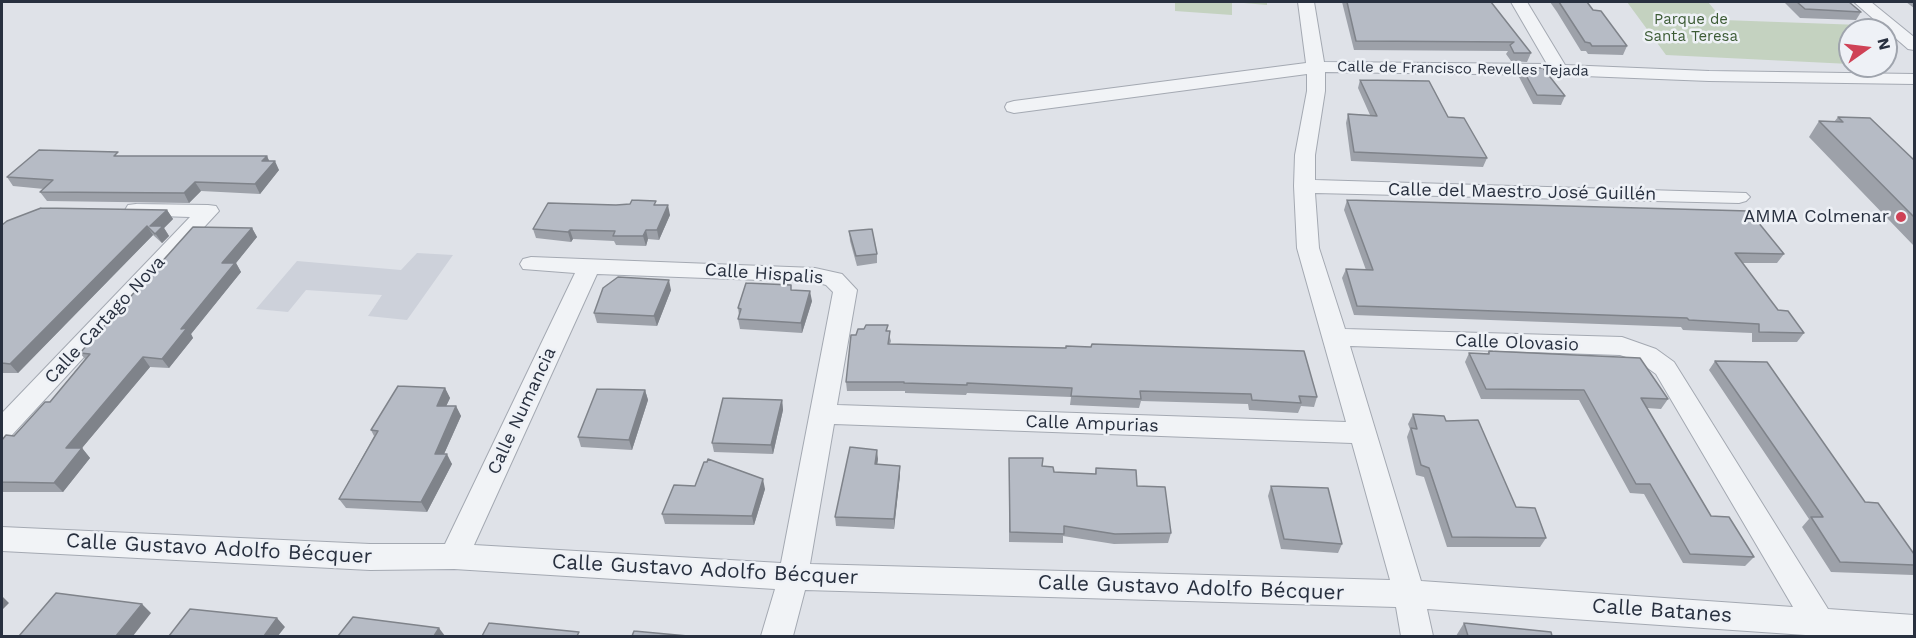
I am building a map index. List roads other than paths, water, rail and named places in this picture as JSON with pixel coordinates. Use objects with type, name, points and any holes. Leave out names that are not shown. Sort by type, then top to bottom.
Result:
[{"type":"street","points":[[1306,2],[1316,67],[1316,91],[1305,155],[1304,186],[1308,248],[1409,594],[1417,636]]},
{"type":"street","points":[[1519,2],[1559,70]]},
{"type":"street","points":[[1862,2],[1914,45]]},
{"type":"street","points":[[1914,56],[1905,62],[1914,77]]},
{"type":"street","name":"Calle de Francisco Revelles Tejada","points":[[1014,107],[1316,67],[1559,70],[1709,76],[1914,77]]},
{"type":"street","name":"Calle del Maestro José Guillén","points":[[1304,186],[1739,197]]},
{"type":"street","name":"Calle Cartago Nova","points":[[2,429],[208,211],[117,210]]},
{"type":"street","name":"Calle Hispalis","points":[[531,264],[815,275],[834,279],[845,290],[793,576],[777,636]]},
{"type":"street","name":"Calle Numancia","points":[[454,556],[590,265]]},
{"type":"street","name":"Calle Olovasio","points":[[1335,337],[1622,346],[1647,355],[1665,368],[1818,621]]},
{"type":"street","points":[[2,400],[28,402]]},
{"type":"street","name":"Calle Ampurias","points":[[822,414],[1362,433]]},
{"type":"street","name":"Calle Gustavo Adolfo Bécquer","points":[[2,539],[370,557],[454,556],[793,576],[1409,594]]},
{"type":"street","name":"Calle Batanes","points":[[1409,594],[1914,629]]},
{"type":"place","name":"AMMA Colmenar","points":[[1901,217]]},
{"type":"park label","name":"Parque de Santa Teresa","points":[[1691,28]]}]
